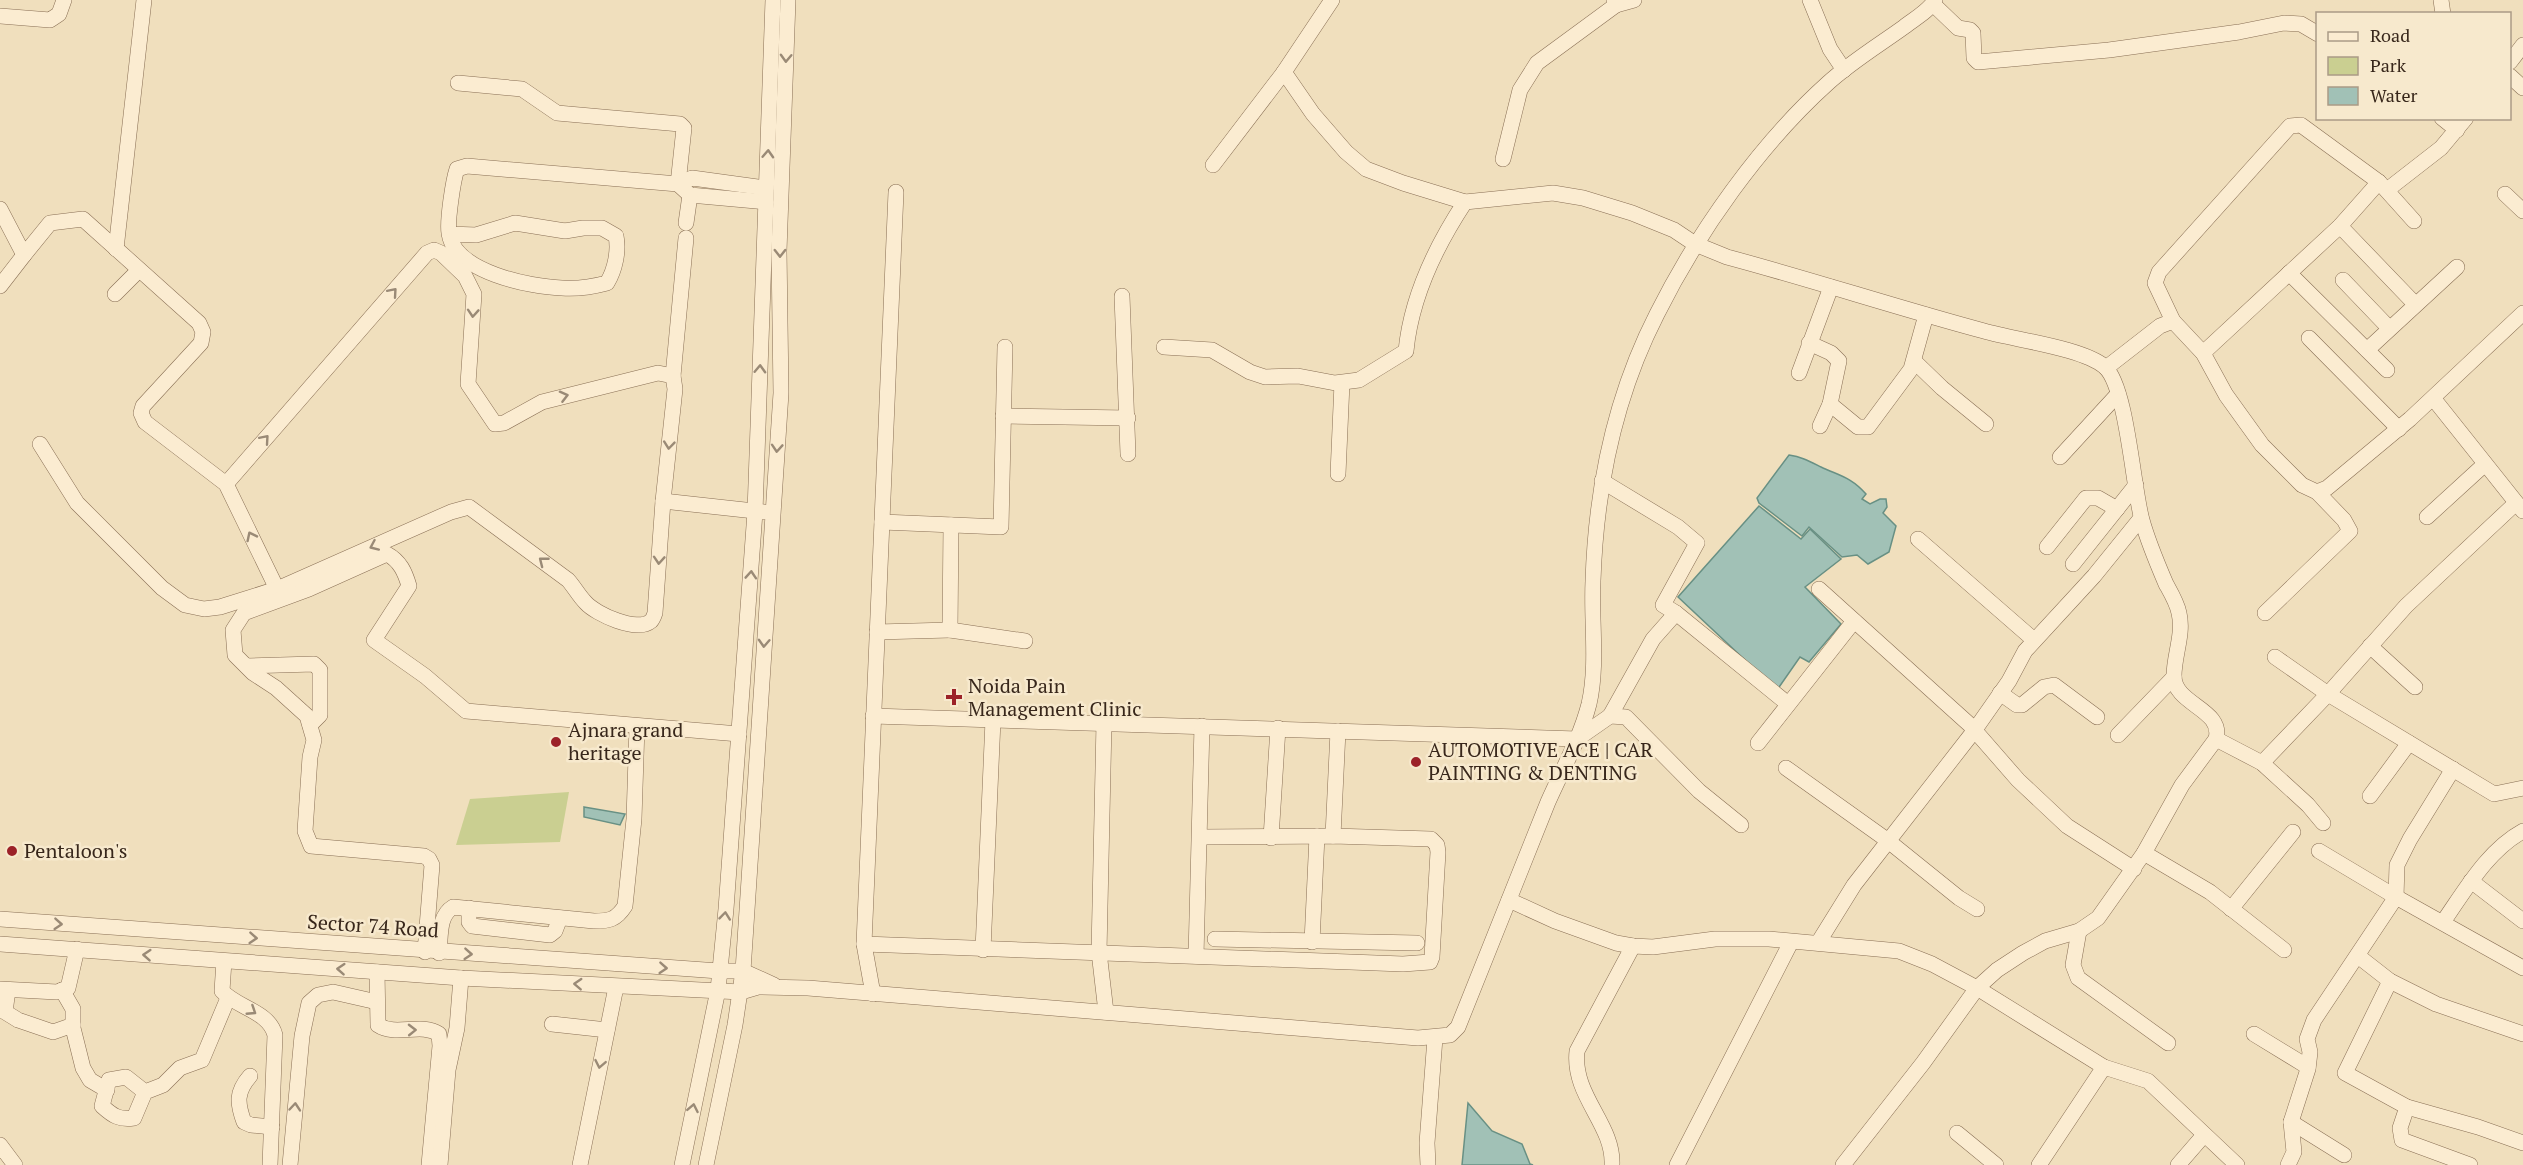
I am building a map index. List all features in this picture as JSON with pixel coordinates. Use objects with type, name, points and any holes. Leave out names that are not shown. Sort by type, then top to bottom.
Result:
[{"type":"street","points":[[0,16],[50,20],[59,14],[64,0]]},
{"type":"street","points":[[116,249],[144,0]]},
{"type":"street","points":[[682,1165],[718,990],[726,909],[755,512],[773,0]]},
{"type":"street","points":[[706,1165],[741,992],[743,971],[781,393],[779,251],[788,0]]},
{"type":"street","points":[[1213,165],[1284,72],[1332,0]]},
{"type":"street","points":[[1503,159],[1520,90],[1536,63],[1615,3],[1634,0]]},
{"type":"street","points":[[1810,0],[1830,50],[1844,70]]},
{"type":"street","points":[[0,944],[461,978],[616,987],[741,992],[758,987],[777,986],[1369,1034],[1435,1038],[1450,1035],[1458,1027],[1577,739],[1589,703],[1594,559],[1602,481],[1613,426],[1631,371],[1657,313],[1695,244],[1765,150],[1827,84],[1934,2],[1958,28],[1970,30],[1974,58],[1978,62],[2109,50],[2239,32],[2284,23],[2301,24],[2316,33]]},
{"type":"street","points":[[2511,61],[2523,45]]},
{"type":"street","points":[[1284,72],[1313,114],[1346,152],[1366,169],[1403,183],[1465,202],[1553,193],[1584,198],[1632,213],[1674,230],[1695,244],[1727,257],[1926,315],[2085,356],[2106,368],[2118,394],[2125,420],[2141,518],[2150,548],[2179,612],[2181,630],[2174,677],[2178,688],[2185,696],[2215,722],[2218,730],[2216,739],[2182,784],[2134,869],[2098,918],[2079,931],[2045,941],[2023,953],[1997,970],[1977,988],[1923,1063],[1843,1165]]},
{"type":"street","points":[[458,83],[522,89],[557,112],[680,124],[684,128],[678,184]]},
{"type":"street","points":[[2203,353],[2383,186],[2441,148],[2461,124]]},
{"type":"street","points":[[2265,613],[2350,531],[2344,520],[2317,492],[2302,485],[2262,445],[2226,395],[2203,353],[2173,321],[2155,283],[2159,272],[2290,126],[2301,125],[2383,186],[2414,221]]},
{"type":"street","points":[[449,234],[476,236],[516,224],[565,231],[592,227],[612,232],[617,243],[613,273],[607,283],[591,287],[563,289],[534,286],[504,279],[466,261],[454,246],[449,234],[457,170],[467,166],[678,184],[692,178],[766,195]]},
{"type":"street","points":[[678,184],[690,195],[766,195]]},
{"type":"street","points":[[873,994],[864,945],[896,192]]},
{"type":"street","points":[[2505,194],[2523,211]]},
{"type":"street","points":[[686,223],[690,195]]},
{"type":"street","points":[[1164,347],[1212,350],[1250,372],[1264,377],[1298,376],[1342,383],[1359,380],[1406,351],[1408,327],[1422,286],[1443,236],[1465,202]]},
{"type":"street","points":[[0,209],[24,255]]},
{"type":"street","points":[[0,286],[50,223],[83,219],[199,323],[202,332],[201,343],[143,406],[141,413],[145,422],[226,484],[276,589]]},
{"type":"street","points":[[2340,226],[2415,304]]},
{"type":"street","points":[[40,444],[76,502],[162,588],[185,604],[204,609],[220,607],[276,589],[451,512],[469,507],[568,580],[585,603],[605,618],[641,625],[651,621],[656,613],[663,501],[675,389],[673,376],[686,238]]},
{"type":"street","points":[[226,484],[427,253],[434,250],[441,253],[465,276],[474,294],[468,384],[495,424],[504,423],[542,402],[658,373],[673,376]]},
{"type":"street","points":[[2367,350],[2457,267]]},
{"type":"street","points":[[115,294],[139,270]]},
{"type":"street","points":[[2289,273],[2387,370]]},
{"type":"street","points":[[2343,280],[2389,328]]},
{"type":"street","points":[[1799,373],[1831,287]]},
{"type":"street","points":[[1122,296],[1128,454]]},
{"type":"street","points":[[2317,492],[2327,488],[2399,429],[2523,313]]},
{"type":"street","points":[[1830,404],[1858,427],[1868,427],[1907,377],[1914,361],[1926,315]]},
{"type":"street","points":[[2106,368],[2160,326],[2173,321]]},
{"type":"street","points":[[2309,338],[2399,429]]},
{"type":"street","points":[[1809,344],[1831,353],[1839,362],[1830,404],[1820,426]]},
{"type":"street","points":[[882,522],[1001,527],[1005,347]]},
{"type":"street","points":[[1914,361],[1942,388],[1986,424]]},
{"type":"street","points":[[1338,474],[1342,383]]},
{"type":"street","points":[[2060,458],[2118,394]]},
{"type":"street","points":[[2262,763],[2370,646],[2454,560],[2520,507],[2433,398]]},
{"type":"street","points":[[1003,416],[1128,418]]},
{"type":"street","points":[[2427,517],[2485,464]]},
{"type":"street","points":[[1602,481],[1678,527],[1697,543],[1663,605],[1788,704]]},
{"type":"street","points":[[2073,564],[2136,485]]},
{"type":"street","points":[[2047,547],[2086,498],[2098,498],[2117,509]]},
{"type":"street","points":[[663,501],[772,513]]},
{"type":"street","points":[[1818,943],[1854,885],[2001,693],[2025,651],[2094,576],[2141,518]]},
{"type":"street","points":[[950,630],[951,525]]},
{"type":"street","points":[[1918,539],[2034,640]]},
{"type":"street","points":[[432,952],[435,917],[432,865],[428,858],[311,846],[308,842],[305,831],[310,757],[314,740],[310,725],[307,716],[236,655],[233,630],[244,614],[309,589],[387,554],[395,559],[406,573],[409,586],[374,640],[424,676],[466,711],[739,734]]},
{"type":"street","points":[[1820,589],[1974,731],[2018,780],[2067,826],[2134,869]]},
{"type":"street","points":[[873,716],[1577,739],[1610,716],[1653,639],[1676,613]]},
{"type":"street","points":[[1758,743],[1854,621]]},
{"type":"street","points":[[877,632],[950,630],[1025,641]]},
{"type":"street","points":[[2370,646],[2415,687]]},
{"type":"street","points":[[2275,657],[2328,694],[2494,794],[2523,788]]},
{"type":"street","points":[[247,666],[314,664],[320,670],[320,715],[310,725]]},
{"type":"street","points":[[2118,735],[2174,677]]},
{"type":"street","points":[[2001,693],[2017,705],[2022,705],[2044,687],[2054,685],[2097,717]]},
{"type":"street","points":[[1610,716],[1626,717],[1699,791],[1741,825]]},
{"type":"street","points":[[983,950],[993,720]]},
{"type":"street","points":[[1104,723],[1099,952],[1106,1012]]},
{"type":"street","points":[[435,917],[453,907],[469,908],[469,922],[472,926],[550,935],[555,931],[560,918],[611,921],[619,915],[625,906],[634,819],[637,726]]},
{"type":"street","points":[[1196,956],[1201,837],[1202,726]]},
{"type":"street","points":[[1271,838],[1278,728]]},
{"type":"street","points":[[1333,836],[1338,730]]},
{"type":"street","points":[[2216,739],[2262,763],[2302,799],[2323,823]]},
{"type":"street","points":[[2370,796],[2409,743]]},
{"type":"street","points":[[1786,768],[1887,840],[1959,898],[1977,909]]},
{"type":"street","points":[[2288,1165],[2294,1152],[2291,1122],[2308,1067],[2310,1052],[2307,1039],[2314,1020],[2396,897],[2397,865],[2410,839],[2453,769]]},
{"type":"street","points":[[2443,922],[2471,881],[2498,849],[2523,831]]},
{"type":"street","points":[[2231,909],[2293,832]]},
{"type":"street","points":[[1315,960],[1317,836]]},
{"type":"street","points":[[864,945],[1422,964],[1430,962],[1433,949],[1437,845],[1431,839],[1333,836],[1201,837]]},
{"type":"street","points":[[2319,850],[2396,897],[2523,968]]},
{"type":"street","points":[[2144,853],[2210,892],[2284,950]]},
{"type":"street","points":[[2471,881],[2523,921]]},
{"type":"street","points":[[1509,900],[1616,943],[1633,946],[1653,947],[1715,939],[1769,939],[1899,951],[1932,964],[1977,988],[2104,1067],[2137,1075],[2156,1086],[2237,1165]]},
{"type":"street","name":"Sector 74 Road","points":[[0,920],[432,952],[743,971]]},
{"type":"street","points":[[2079,931],[2073,965],[2078,978],[2168,1043]]},
{"type":"street","points":[[1215,939],[1417,943]]},
{"type":"street","points":[[1677,1165],[1791,942]]},
{"type":"street","points":[[1612,1165],[1608,1140],[1579,1082],[1575,1068],[1577,1051],[1633,946]]},
{"type":"street","points":[[73,1025],[53,1032],[18,1020],[5,1012],[4,990],[57,992],[68,988],[77,949]]},
{"type":"street","points":[[2358,956],[2390,981],[2436,1004],[2523,1034]]},
{"type":"street","points":[[224,961],[222,991],[228,998],[256,1013],[272,1027],[274,1035],[270,1165]]},
{"type":"street","points":[[743,971],[777,986]]},
{"type":"street","points":[[377,972],[378,1024],[387,1030],[432,1029],[439,1034],[440,1046],[429,1165]]},
{"type":"street","points":[[440,1165],[448,1070],[459,1009],[461,978]]},
{"type":"street","points":[[2390,981],[2345,1073],[2407,1107],[2522,1139]]},
{"type":"street","points":[[580,1165],[616,987]]},
{"type":"street","points":[[62,990],[73,1009],[73,1025],[83,1068],[90,1080],[106,1090]]},
{"type":"street","points":[[290,1165],[302,1036],[309,1003],[318,995],[333,992],[377,1002]]},
{"type":"street","points":[[145,1092],[126,1077],[109,1080],[102,1106],[113,1116],[125,1120],[134,1118],[145,1092],[163,1085],[180,1068],[202,1060],[228,998]]},
{"type":"street","points":[[552,1024],[607,1030]]},
{"type":"street","points":[[2254,1034],[2308,1067]]},
{"type":"street","points":[[1428,1165],[1427,1143],[1435,1038]]},
{"type":"street","points":[[2039,1165],[2104,1067]]},
{"type":"street","points":[[250,1077],[240,1087],[239,1095],[244,1122],[251,1125],[272,1126]]},
{"type":"street","points":[[2407,1107],[2400,1128],[2402,1140],[2470,1165]]},
{"type":"street","points":[[2291,1122],[2344,1155]]},
{"type":"street","points":[[1957,1132],[1996,1165]]},
{"type":"street","points":[[2178,1165],[2204,1135]]},
{"type":"street","points":[[0,1145],[15,1165]]},
{"type":"green space","points":[[569,792],[560,842],[456,845],[470,799]]},
{"type":"water","points":[[1789,455],[1850,480],[1866,494],[1862,499],[1870,504],[1886,499],[1887,507],[1883,513],[1896,526],[1889,552],[1868,564],[1857,555],[1842,557],[1809,527],[1802,536],[1759,503],[1757,498]]},
{"type":"water","points":[[1759,506],[1801,539],[1810,529],[1841,559],[1805,587],[1841,624],[1809,662],[1800,657],[1777,690],[1678,597]]},
{"type":"water","points":[[584,807],[625,814],[620,825],[584,817]]},
{"type":"water","points":[[1468,1103],[1492,1131],[1522,1144],[1530,1164],[1533,1165],[1462,1165]]},
{"type":"place","name":"Noida Pain Management Clinic","points":[[954,697]]},
{"type":"place","name":"Ajnara grand heritage","points":[[556,742]]},
{"type":"place","name":"AUTOMOTIVE ACE | CAR PAINTING & DENTING","points":[[1416,762]]},
{"type":"place","name":"Pentaloon's","points":[[12,851]]}]
